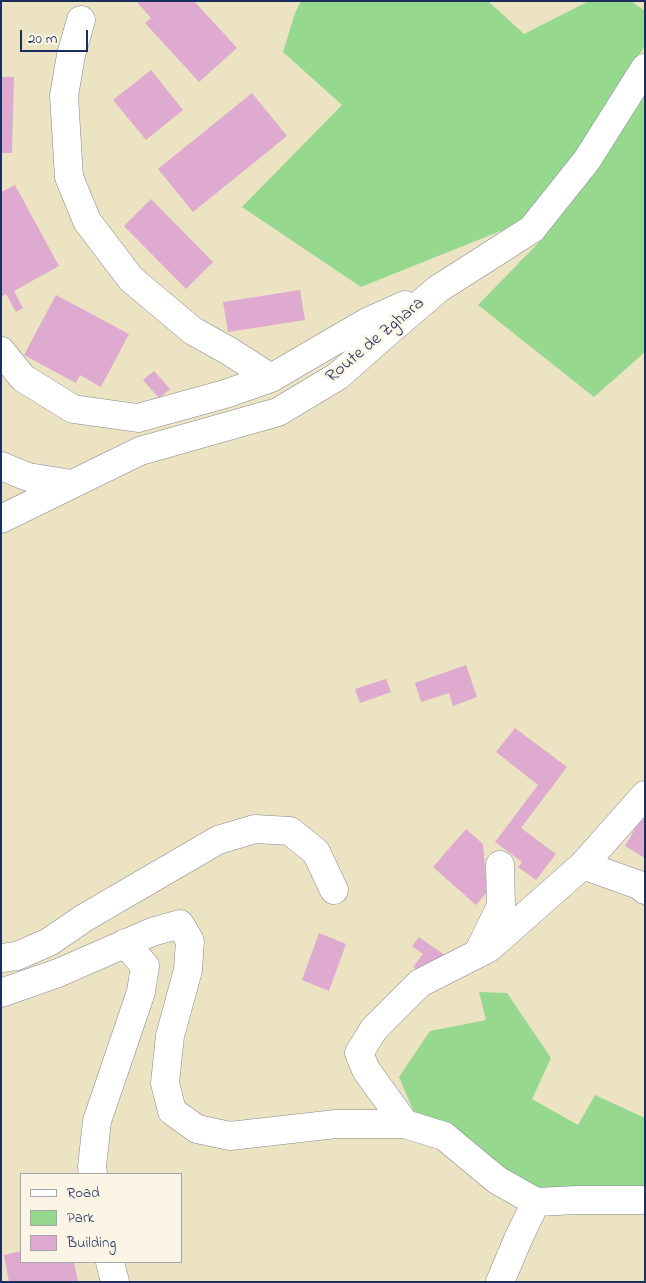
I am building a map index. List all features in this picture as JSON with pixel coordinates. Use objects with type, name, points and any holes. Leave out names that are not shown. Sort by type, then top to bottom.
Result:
[{"type":"street","points":[[81,20],[71,54],[64,96],[69,177],[87,221],[131,280],[193,330],[271,378]]},
{"type":"street","name":"Route de Zghara","points":[[1,519],[140,451],[278,412],[338,376],[438,289],[532,229],[587,160],[645,68]]},
{"type":"street","points":[[1,351],[23,378],[73,409],[138,418],[225,394],[271,378],[367,322],[438,289]]},
{"type":"street","points":[[1,466],[28,477],[72,484]]},
{"type":"street","points":[[405,1124],[366,1070],[359,1053],[374,1030],[420,983],[489,948],[583,865],[645,795]]},
{"type":"street","points":[[1,958],[17,956],[49,942],[84,918],[218,840],[255,829],[290,832],[316,852],[334,890]]},
{"type":"street","points":[[477,954],[500,906],[500,865]]},
{"type":"street","points":[[583,865],[639,885],[645,890]]},
{"type":"street","points":[[1,992],[58,973],[152,932],[180,924],[190,941],[188,970],[170,1036],[165,1083],[172,1111],[197,1129],[230,1136],[336,1124],[405,1124],[444,1136],[497,1180],[536,1202],[645,1200]]},
{"type":"street","points":[[93,1173],[97,1121],[141,992],[145,966],[125,943]]},
{"type":"street","points":[[500,1282],[536,1202]]},
{"type":"street","points":[[110,1263],[114,1282]]},
{"type":"green space","points":[[301,1],[488,1],[524,34],[589,1],[631,1],[645,11],[645,45],[592,135],[539,208],[503,230],[361,287],[242,207],[342,105],[283,52],[295,13]]},
{"type":"green space","points":[[645,93],[645,352],[594,397],[478,305],[544,237]]},
{"type":"green space","points":[[479,992],[507,993],[551,1058],[532,1099],[578,1125],[595,1095],[645,1118],[645,1203],[524,1208],[422,1131],[399,1077],[430,1031],[486,1020]]},
{"type":"building","points":[[136,1],[194,1],[237,48],[199,82],[145,23],[151,18]]},
{"type":"building","points":[[151,70],[183,110],[146,140],[113,100]]},
{"type":"building","points":[[1,77],[14,77],[12,153],[1,153]]},
{"type":"building","points":[[252,93],[287,136],[193,212],[158,169]]},
{"type":"building","points":[[15,185],[59,266],[14,291],[23,308],[16,312],[6,294],[1,297],[1,192]]},
{"type":"building","points":[[151,199],[213,262],[186,289],[124,226]]},
{"type":"building","points":[[300,290],[305,320],[228,332],[223,302]]},
{"type":"building","points":[[56,295],[129,334],[101,387],[80,375],[76,383],[24,355]]},
{"type":"building","points":[[154,371],[170,389],[159,398],[143,380]]},
{"type":"building","points":[[466,665],[477,697],[453,706],[449,693],[421,702],[415,683]]},
{"type":"building","points":[[386,679],[391,692],[360,703],[355,689]]},
{"type":"building","points":[[515,728],[567,767],[521,828],[556,854],[536,880],[518,867],[522,862],[495,842],[538,785],[496,752]]},
{"type":"building","points":[[645,811],[645,858],[625,846]]},
{"type":"building","points":[[466,829],[483,844],[487,892],[476,905],[433,867]]},
{"type":"building","points":[[319,933],[346,944],[329,991],[302,980]]},
{"type":"building","points":[[419,937],[446,956],[430,979],[413,967],[423,954],[412,946]]},
{"type":"building","points":[[20,1251],[20,1263],[74,1263],[78,1282],[9,1282],[4,1255]]}]
